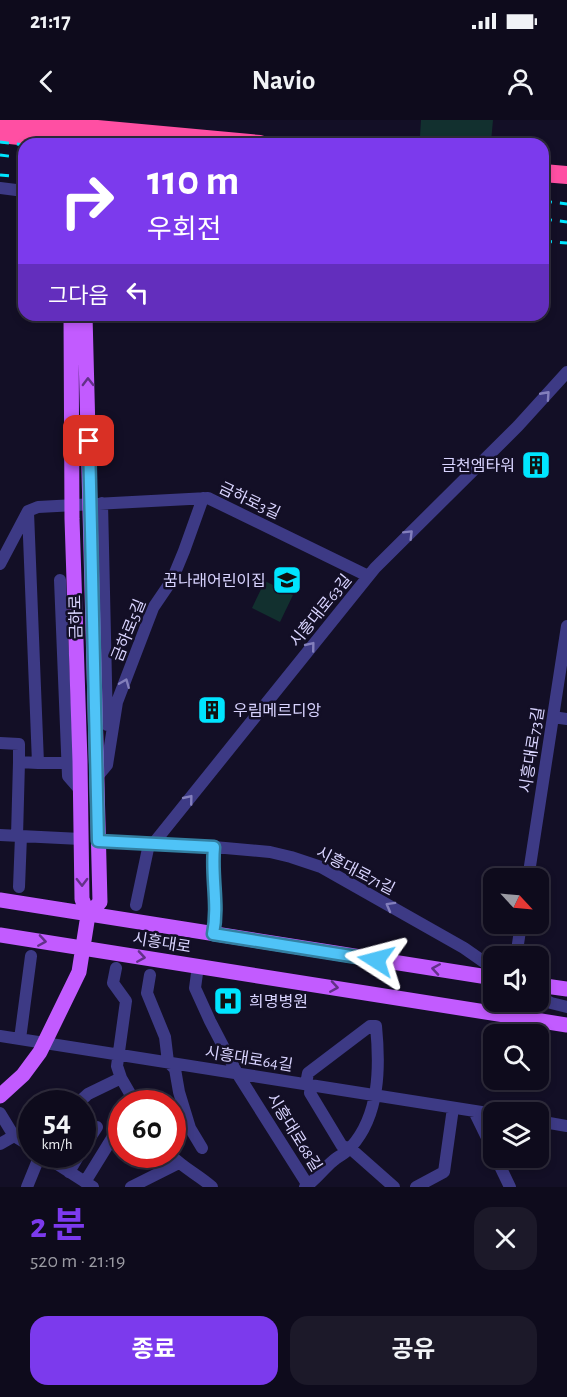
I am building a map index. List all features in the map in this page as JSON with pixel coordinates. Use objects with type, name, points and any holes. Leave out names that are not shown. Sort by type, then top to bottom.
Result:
[{"type":"highway","points":[[0,120],[195,138]]},
{"type":"highway","points":[[0,134],[37,138]]},
{"type":"highway","points":[[549,161],[567,162]]},
{"type":"highway","points":[[549,174],[567,175]]},
{"type":"main road","points":[[71,138],[72,120]]},
{"type":"main road","points":[[83,120],[83,138]]},
{"type":"main road","name":"금하로","points":[[0,1095],[23,1075],[46,1043],[79,972],[88,915],[82,899],[72,504],[71,321]]},
{"type":"main road","name":"금하로","points":[[86,321],[96,503],[100,902],[88,915]]},
{"type":"main road","name":"시흥대로","points":[[0,900],[483,976]]},
{"type":"main road","name":"시흥대로","points":[[0,935],[198,966],[483,1006]]},
{"type":"main road","points":[[549,987],[567,989]]},
{"type":"main road","name":"시흥대로","points":[[519,1012],[567,1025]]},
{"type":"street","points":[[0,188],[18,192]]},
{"type":"street","name":"시흥대로63길","points":[[151,844],[368,576],[518,426],[567,372]]},
{"type":"street","name":"금하로5길","points":[[97,777],[107,765],[117,702],[153,608],[172,580],[203,498]]},
{"type":"street","name":"금하로3길","points":[[28,511],[38,507],[72,504],[208,498],[368,576]]},
{"type":"street","points":[[96,503],[108,753]]},
{"type":"street","points":[[0,564],[28,511]]},
{"type":"street","points":[[28,511],[38,763]]},
{"type":"street","points":[[60,580],[68,776],[81,791]]},
{"type":"street","name":"시흥대로73길","points":[[530,868],[567,626]]},
{"type":"street","points":[[553,717],[567,719]]},
{"type":"street","points":[[0,743],[20,744],[20,887]]},
{"type":"street","points":[[19,762],[67,763]]},
{"type":"street","points":[[0,835],[81,840]]},
{"type":"street","points":[[98,841],[151,844],[136,905]]},
{"type":"street","name":"시흥대로71길","points":[[151,844],[270,852],[321,867],[464,948],[483,961]]},
{"type":"street","points":[[213,934],[217,916],[212,864],[214,847]]},
{"type":"street","points":[[20,1039],[31,956]]},
{"type":"street","name":"시흥대로68길","points":[[198,966],[195,988],[237,1073],[308,1186]]},
{"type":"street","points":[[116,969],[113,983],[126,1001],[117,1066],[127,1090]]},
{"type":"street","points":[[150,975],[147,993],[165,1036],[168,1062],[175,1070],[190,1128],[202,1148]]},
{"type":"street","points":[[549,1003],[567,1007]]},
{"type":"street","points":[[308,1186],[333,1160],[351,1149],[363,1129],[374,1095],[379,1058],[376,1026],[370,1026],[308,1073],[308,1084],[310,1093],[342,1146],[351,1149],[394,1187]]},
{"type":"street","points":[[0,1036],[118,1054]]},
{"type":"street","name":"시흥대로64길","points":[[118,1054],[483,1112]]},
{"type":"street","points":[[96,1090],[121,1078]]},
{"type":"street","points":[[416,1187],[444,1172],[453,1108]]},
{"type":"street","points":[[474,1111],[483,1129]]},
{"type":"street","points":[[0,1113],[18,1139]]},
{"type":"street","points":[[549,1123],[567,1126]]},
{"type":"street","points":[[0,1144],[14,1136]]},
{"type":"street","points":[[63,1168],[85,1184],[108,1145]]},
{"type":"street","points":[[186,1166],[212,1187]]},
{"type":"street","points":[[27,1187],[36,1168]]},
{"type":"street","points":[[69,1172],[71,1168]]},
{"type":"street","points":[[131,1187],[161,1168]]},
{"type":"street","points":[[501,1168],[510,1187]]},
{"type":"green space","points":[[421,120],[493,120],[491,138],[420,136]]},
{"type":"green space","points":[[265,581],[293,595],[280,622],[252,608]]},
{"type":"railway","points":[[0,142],[18,144]]},
{"type":"railway","points":[[0,155],[18,157]]},
{"type":"railway","points":[[0,175],[18,176]]},
{"type":"railway","points":[[549,202],[567,204]]},
{"type":"railway","points":[[549,220],[567,222]]},
{"type":"railway","points":[[549,242],[567,243]]},
{"type":"place","name":"금천엠타워","points":[[536,465]]},
{"type":"place","name":"꿈나래어린이집","points":[[287,580]]},
{"type":"place","name":"우림메르디앙","points":[[212,710]]},
{"type":"place","name":"희명병원","points":[[228,1001]]},
{"type":"route","points":[[89,441],[98,841],[214,847],[212,864],[217,916],[213,934],[376,960]]}]
